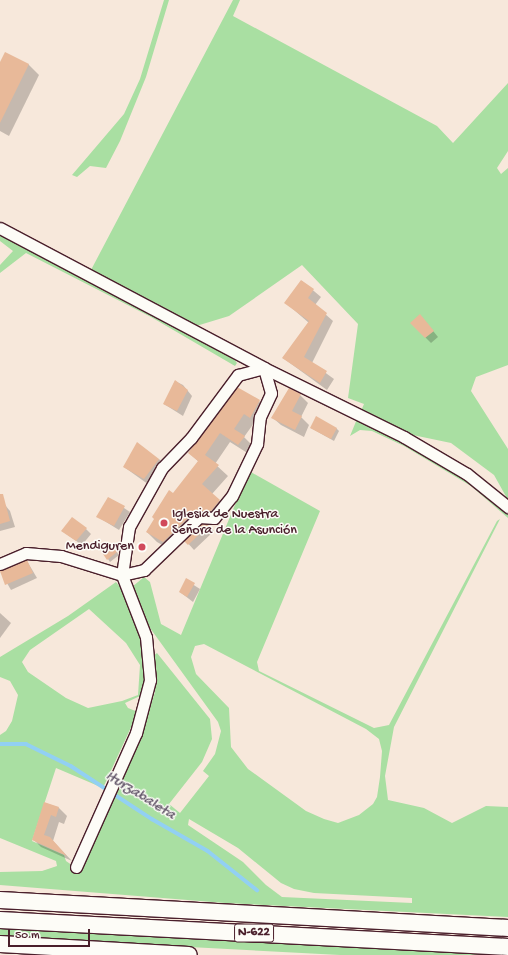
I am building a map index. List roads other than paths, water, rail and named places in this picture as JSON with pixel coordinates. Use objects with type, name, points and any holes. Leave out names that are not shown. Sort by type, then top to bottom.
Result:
[{"type":"highway","points":[[0,900],[508,928]]},
{"type":"highway","name":"N-622","points":[[0,920],[508,947]]},
{"type":"highway","points":[[0,944],[189,955]]},
{"type":"street","points":[[0,228],[264,368],[404,437],[467,474],[508,507]]},
{"type":"street","points":[[0,564],[26,553],[61,556],[122,575],[144,570],[199,517],[214,518],[232,496],[257,444],[260,417],[271,393],[264,368]]},
{"type":"street","points":[[76,867],[111,784],[136,733],[150,680],[146,637],[122,575],[129,527],[162,468],[191,438],[238,375],[264,368]]},
{"type":"waterway","name":"Iturzabaleta","points":[[0,744],[26,744],[71,766],[152,819],[208,851],[257,890]]},
{"type":"place","name":"Iglesia de Nuestra Señora de la Asunción","points":[[164,523]]},
{"type":"place","name":"Mendiguren","points":[[142,547]]}]
